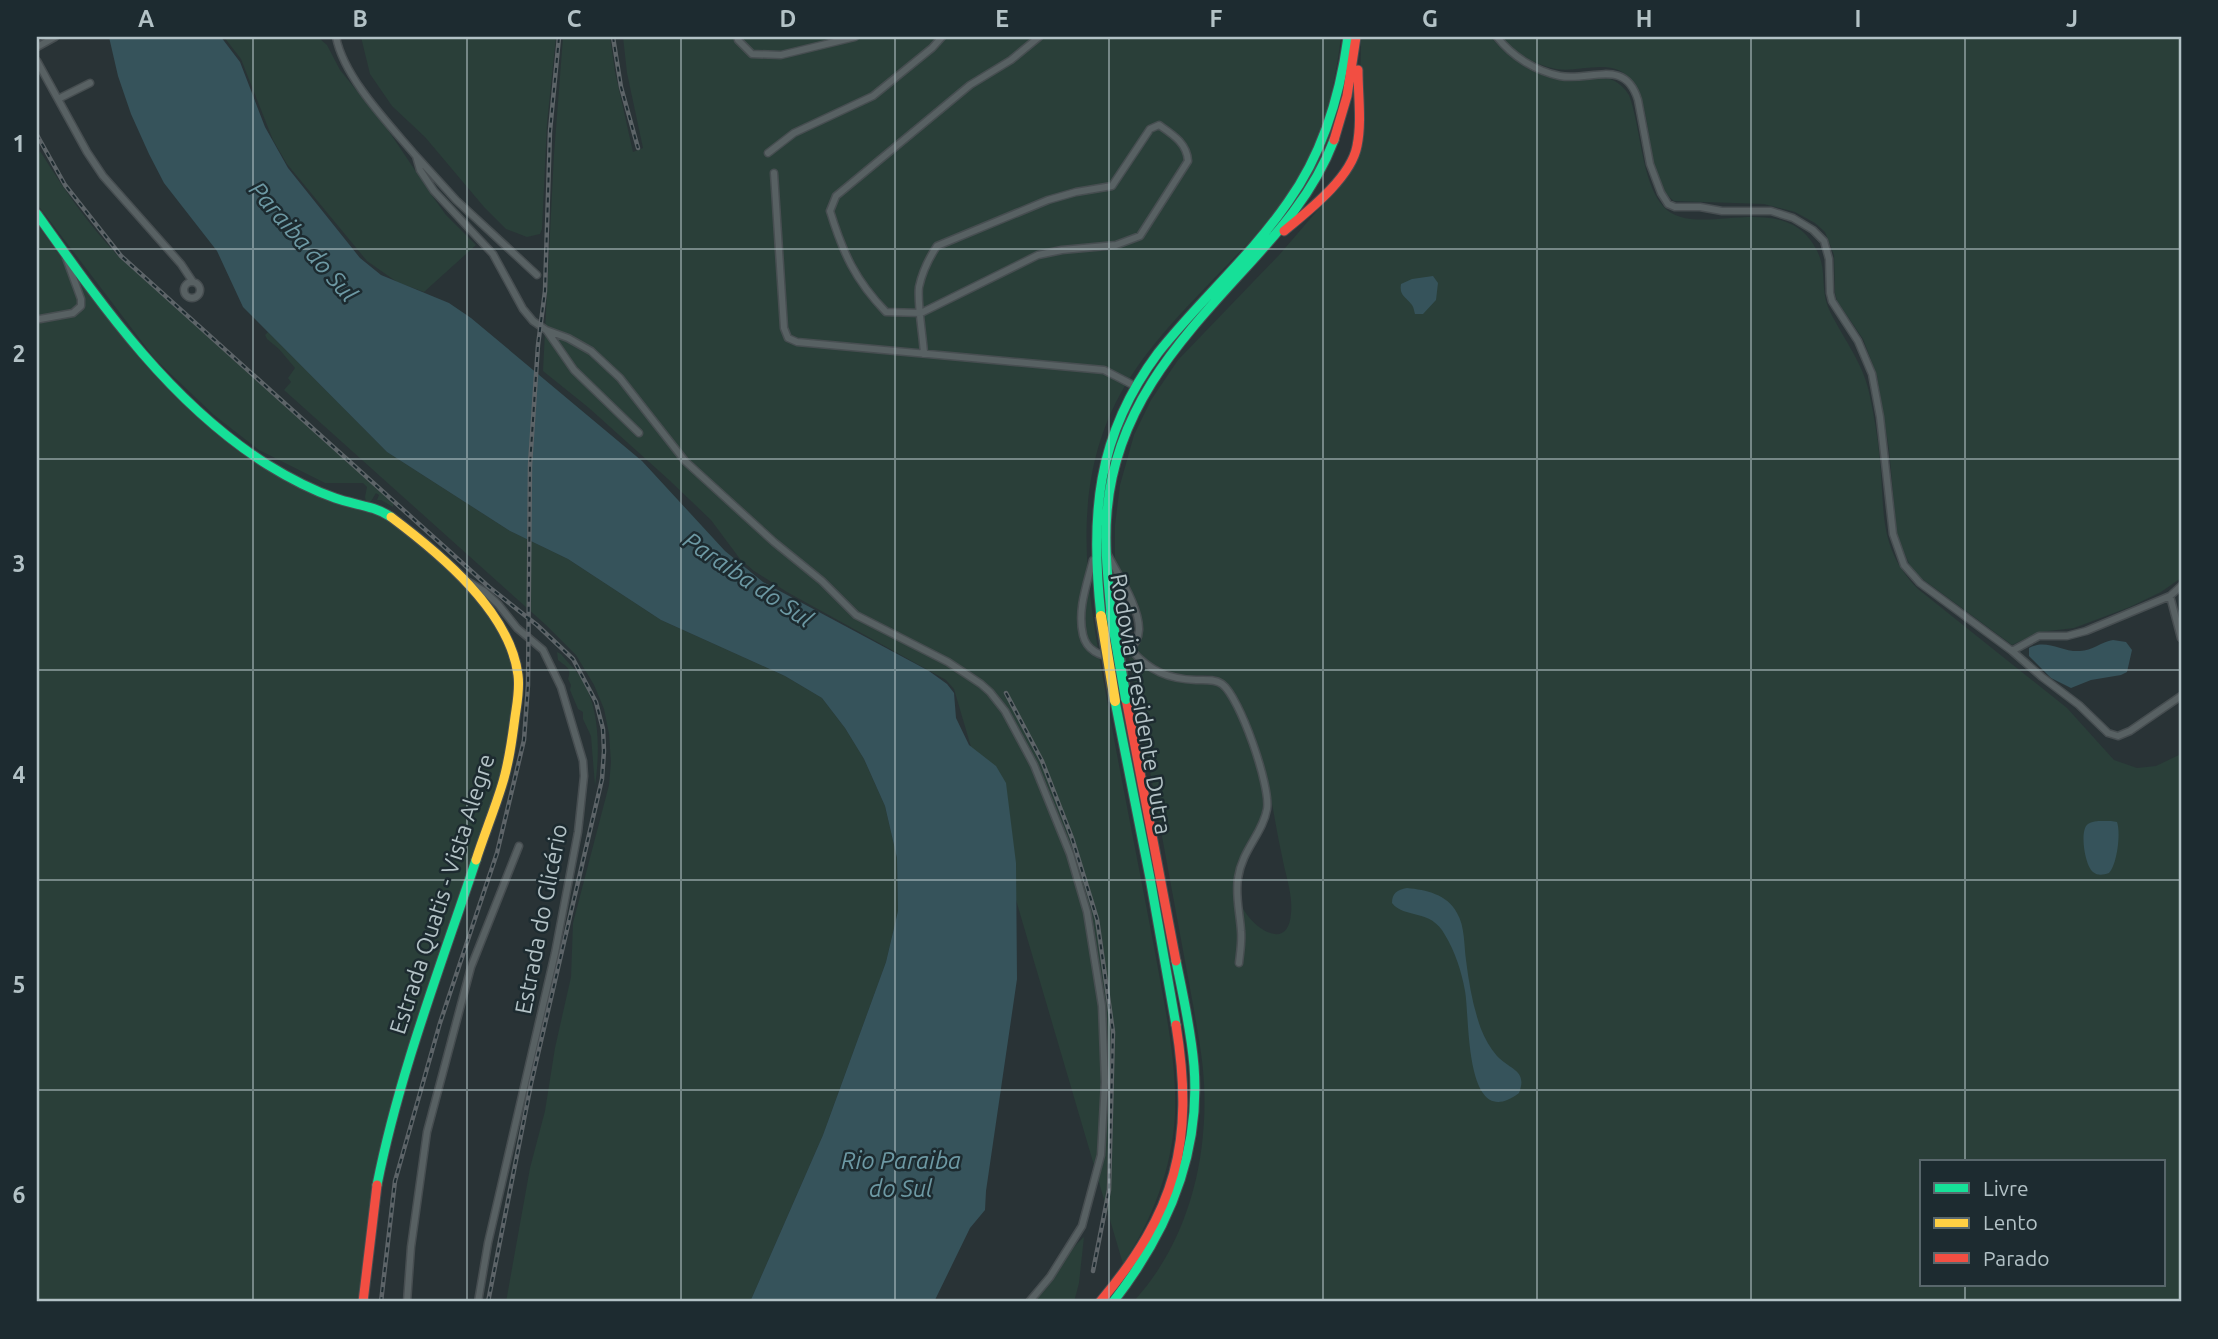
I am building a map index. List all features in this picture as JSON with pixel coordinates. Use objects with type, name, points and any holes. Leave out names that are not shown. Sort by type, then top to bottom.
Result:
[{"type":"main road","name":"Rodovia Presidente Dutra","points":[[1100,550],[1115,458],[1144,392],[1166,359],[1263,248],[1312,186],[1346,109],[1353,37]]},
{"type":"main road","name":"Rodovia Presidente Dutra","points":[[1100,1302],[1136,1258],[1163,1208],[1175,1169],[1183,1117],[1184,1083],[1180,1043],[1106,615],[1097,499],[1117,425],[1135,386],[1170,337],[1270,225],[1311,166],[1335,108],[1353,37]]},
{"type":"main road","points":[[1263,248],[1311,209],[1340,177],[1357,149],[1353,37]]},
{"type":"main road","name":"Estrada Quatis - Vista Alegre","points":[[37,214],[130,340],[195,408],[231,439],[266,463],[321,492],[382,511],[404,527],[465,580],[495,619],[516,662],[519,689],[514,731],[503,783],[392,1119],[374,1205],[363,1302]]},
{"type":"main road","name":"Rodovia Presidente Dutra","points":[[1113,1302],[1146,1259],[1175,1201],[1184,1177],[1195,1115],[1194,1063],[1185,1005],[1121,700]]},
{"type":"street","points":[[37,47],[55,37]]},
{"type":"street","points":[[336,37],[350,73],[415,156],[456,200],[537,275]]},
{"type":"street","points":[[738,37],[752,54],[781,55],[855,37]]},
{"type":"street","points":[[768,153],[794,133],[873,96],[942,37]]},
{"type":"street","points":[[924,354],[921,313],[919,288],[929,258],[937,246],[1048,200],[1112,186],[1150,129],[1159,125],[1175,135],[1187,152],[1188,161],[1140,236],[1116,245],[1038,255],[921,313],[886,312],[865,290],[851,268],[830,211],[835,196],[970,85],[1011,60],[1039,37]]},
{"type":"street","points":[[1497,37],[1519,58],[1545,72],[1570,77],[1611,74],[1628,81],[1638,100],[1650,164],[1668,204],[1722,211],[1771,211],[1803,223],[1824,242],[1829,259],[1832,301],[1858,341],[1872,374],[1882,428],[1892,534],[1900,557],[1920,583],[2011,650],[2112,735],[2123,735],[2181,696]]},
{"type":"street","points":[[37,61],[103,176],[181,264],[193,282]]},
{"type":"street","points":[[58,99],[90,83]]},
{"type":"street","points":[[415,156],[420,170],[434,191],[493,254],[523,309],[533,321],[546,330],[578,343],[620,378],[685,461],[774,542],[822,580],[856,615],[948,662],[990,692],[1005,711],[1034,765],[1070,854],[1087,912],[1102,1006],[1105,1082],[1101,1155],[1082,1226],[1050,1277],[1029,1302]]},
{"type":"street","points":[[774,173],[784,328],[788,338],[797,342],[1104,370],[1135,386]]},
{"type":"street","points":[[40,319],[73,313],[81,306],[65,253]]},
{"type":"street","points":[[546,330],[574,370],[639,433]]},
{"type":"street","points":[[1100,550],[1125,587],[1138,620],[1138,638],[1131,650],[1113,656],[1103,655],[1092,649],[1083,636],[1081,614],[1100,550]]},
{"type":"street","name":"Estrada do Glicério","points":[[465,580],[484,591],[517,628],[543,650],[561,687],[583,761],[584,776],[578,832],[560,929],[488,1244],[478,1302]]},
{"type":"street","points":[[2011,650],[2039,636],[2067,636],[2086,631],[2170,596],[2181,586]]},
{"type":"street","points":[[2170,596],[2181,638]]},
{"type":"street","points":[[1131,650],[1145,665],[1162,675],[1181,680],[1213,680],[1223,684],[1241,715],[1259,764],[1265,784],[1267,808],[1262,823],[1244,853],[1239,872],[1239,963]]},
{"type":"street","points":[[407,1302],[415,1214],[427,1132],[471,967],[519,846]]},
{"type":"green space","points":[[224,37],[320,39],[327,45],[340,70],[384,124],[446,215],[476,245],[424,292],[397,282],[367,261],[287,164],[273,140],[241,59]]},
{"type":"green space","points":[[361,37],[556,37],[540,234],[527,237],[506,229],[425,137],[392,106],[370,74]]},
{"type":"green space","points":[[563,37],[610,37],[633,152],[643,148],[627,73],[623,37],[1341,37],[1325,118],[1301,174],[1269,221],[1175,320],[1131,376],[1114,406],[1101,438],[1092,475],[1087,517],[1091,603],[1167,1020],[1175,1096],[1173,1135],[1165,1174],[1152,1211],[1123,1264],[954,689],[946,680],[754,571],[740,559],[711,520],[668,479],[543,371]]},
{"type":"green space","points":[[1361,37],[1491,37],[1505,52],[1540,74],[1569,80],[1606,78],[1622,86],[1629,95],[1633,108],[1650,183],[1663,206],[1678,216],[1697,219],[1764,217],[1786,222],[1805,233],[1819,255],[1828,307],[1866,380],[1878,444],[1886,529],[1896,559],[1905,574],[1918,589],[2067,708],[2114,760],[2137,768],[2156,766],[2181,754],[2181,1302],[1133,1302],[1152,1279],[1180,1228],[1198,1172],[1204,1113],[1199,1037],[1128,652],[1131,651],[1154,673],[1170,678],[1210,680],[1221,685],[1228,693],[1243,724],[1256,763],[1263,798],[1261,816],[1238,867],[1238,897],[1248,916],[1260,928],[1274,934],[1280,934],[1289,924],[1291,906],[1264,770],[1228,685],[1217,677],[1177,676],[1158,670],[1133,650],[1141,631],[1115,566],[1115,525],[1120,485],[1134,435],[1151,400],[1178,360],[1280,254],[1351,168],[1360,99]]},
{"type":"green space","points":[[1501,37],[2181,37],[2181,578],[2161,592],[2130,607],[2074,628],[2040,632],[2012,645],[1921,578],[1911,568],[1897,537],[1889,449],[1877,376],[1863,339],[1837,301],[1834,255],[1825,232],[1795,212],[1764,204],[1674,201],[1664,190],[1657,175],[1643,106],[1628,77],[1612,68],[1565,70],[1540,65],[1512,48]]},
{"type":"green space","points":[[40,151],[76,205],[118,256],[393,502],[393,507],[377,500],[379,495],[376,493],[370,503],[366,502],[367,487],[363,483],[325,483],[259,450],[214,415],[155,359],[37,204],[37,159]]},
{"type":"green space","points":[[37,224],[111,324],[165,386],[195,415],[227,442],[262,465],[351,501],[385,518],[400,529],[469,592],[498,630],[508,651],[514,672],[515,692],[509,738],[488,812],[447,930],[379,1168],[367,1223],[359,1302],[37,1302]]},
{"type":"green space","points":[[268,332],[387,452],[510,531],[568,559],[661,620],[785,676],[822,698],[864,759],[885,806],[897,858],[898,911],[886,962],[823,1135],[750,1302],[506,1302],[530,1168],[545,1111],[555,1048],[571,977],[573,923],[609,785],[611,762],[604,709],[594,685],[576,655],[546,625],[284,390],[291,382],[288,378],[295,368],[267,339],[265,335]]},
{"type":"green space","points":[[557,652],[582,679],[592,704],[598,745],[595,786],[591,736],[583,719],[583,712],[578,709],[570,690],[569,670],[558,660]]},
{"type":"green space","points":[[1084,1237],[1074,1302],[1034,1302],[1070,1252]]},
{"type":"water","name":"Rio Paraiba do Sul","points":[[109,37],[221,37],[240,62],[265,127],[288,168],[360,258],[381,275],[449,303],[471,318],[642,461],[725,551],[763,582],[929,671],[947,684],[954,693],[956,718],[969,745],[996,766],[1006,783],[1016,863],[1017,979],[985,1210],[970,1228],[934,1302],[750,1302],[823,1135],[886,962],[898,911],[897,858],[885,806],[864,759],[845,728],[822,698],[785,676],[661,620],[568,559],[510,531],[387,452],[243,307],[217,251],[164,183],[149,154],[118,76]]},
{"type":"water","points":[[1433,276],[1438,283],[1436,300],[1423,314],[1415,314],[1412,305],[1402,294],[1401,284],[1412,279]]},
{"type":"water","points":[[2113,640],[2126,642],[2132,650],[2127,672],[2091,680],[2071,688],[2051,678],[2029,656],[2029,648],[2035,645],[2080,651]]},
{"type":"water","points":[[2117,822],[2118,827],[2116,856],[2109,873],[2099,875],[2093,872],[2088,863],[2084,848],[2085,828],[2090,823]]},
{"type":"water","points":[[1407,888],[1442,897],[1460,918],[1467,969],[1481,1029],[1497,1056],[1516,1071],[1521,1079],[1519,1093],[1501,1102],[1488,1098],[1479,1086],[1473,1068],[1465,991],[1458,962],[1449,941],[1432,921],[1403,911],[1392,903],[1396,892]]},
{"type":"railway","points":[[381,1302],[395,1181],[440,1023],[497,853],[524,740],[528,685],[530,465],[538,345],[545,291],[550,131],[559,37]]},
{"type":"railway","points":[[613,37],[621,87],[638,148]]},
{"type":"railway","points":[[37,135],[65,185],[121,256],[489,587],[537,625],[573,659],[596,702],[603,729],[602,779],[531,1084],[488,1302]]},
{"type":"railway","points":[[1006,693],[1042,761],[1072,838],[1097,919],[1113,1032],[1109,1190],[1093,1271]]},
{"type":"traffic: fast","points":[[1101,616],[1098,511],[1102,478],[1121,415],[1137,384],[1158,353],[1273,222],[1300,183],[1320,144],[1335,102],[1348,37]]},
{"type":"traffic: fast","points":[[1111,613],[1106,550],[1107,512],[1112,476],[1135,412],[1171,354],[1293,212],[1316,178],[1334,140]]},
{"type":"traffic: fast","points":[[37,214],[87,284],[140,351],[200,413],[233,440],[292,479],[326,495],[391,517]]},
{"type":"traffic: fast","points":[[1111,613],[1126,699]]},
{"type":"traffic: fast","points":[[1115,701],[1176,1025]]},
{"type":"traffic: fast","points":[[377,1185],[408,1062],[476,860]]},
{"type":"traffic: fast","points":[[1113,1302],[1132,1276],[1164,1221],[1176,1192],[1192,1130],[1194,1066],[1176,961]]},
{"type":"traffic: slow","points":[[391,517],[450,566],[487,606],[502,628],[518,675],[519,686],[507,768],[476,860]]},
{"type":"traffic: slow","points":[[1101,616],[1115,701]]},
{"type":"traffic: jam","points":[[1334,140],[1347,96],[1356,37]]},
{"type":"traffic: jam","points":[[1284,231],[1338,182],[1353,158],[1359,128],[1358,70]]},
{"type":"traffic: jam","points":[[1126,699],[1176,961]]},
{"type":"traffic: jam","points":[[1100,1302],[1147,1237],[1174,1174],[1183,1105],[1176,1025]]},
{"type":"traffic: jam","points":[[363,1302],[377,1185]]},
{"type":"water label","name":"Paraiba do Sul","points":[[303,242]]},
{"type":"water label","name":"Paraiba do Sul","points":[[748,580]]}]
